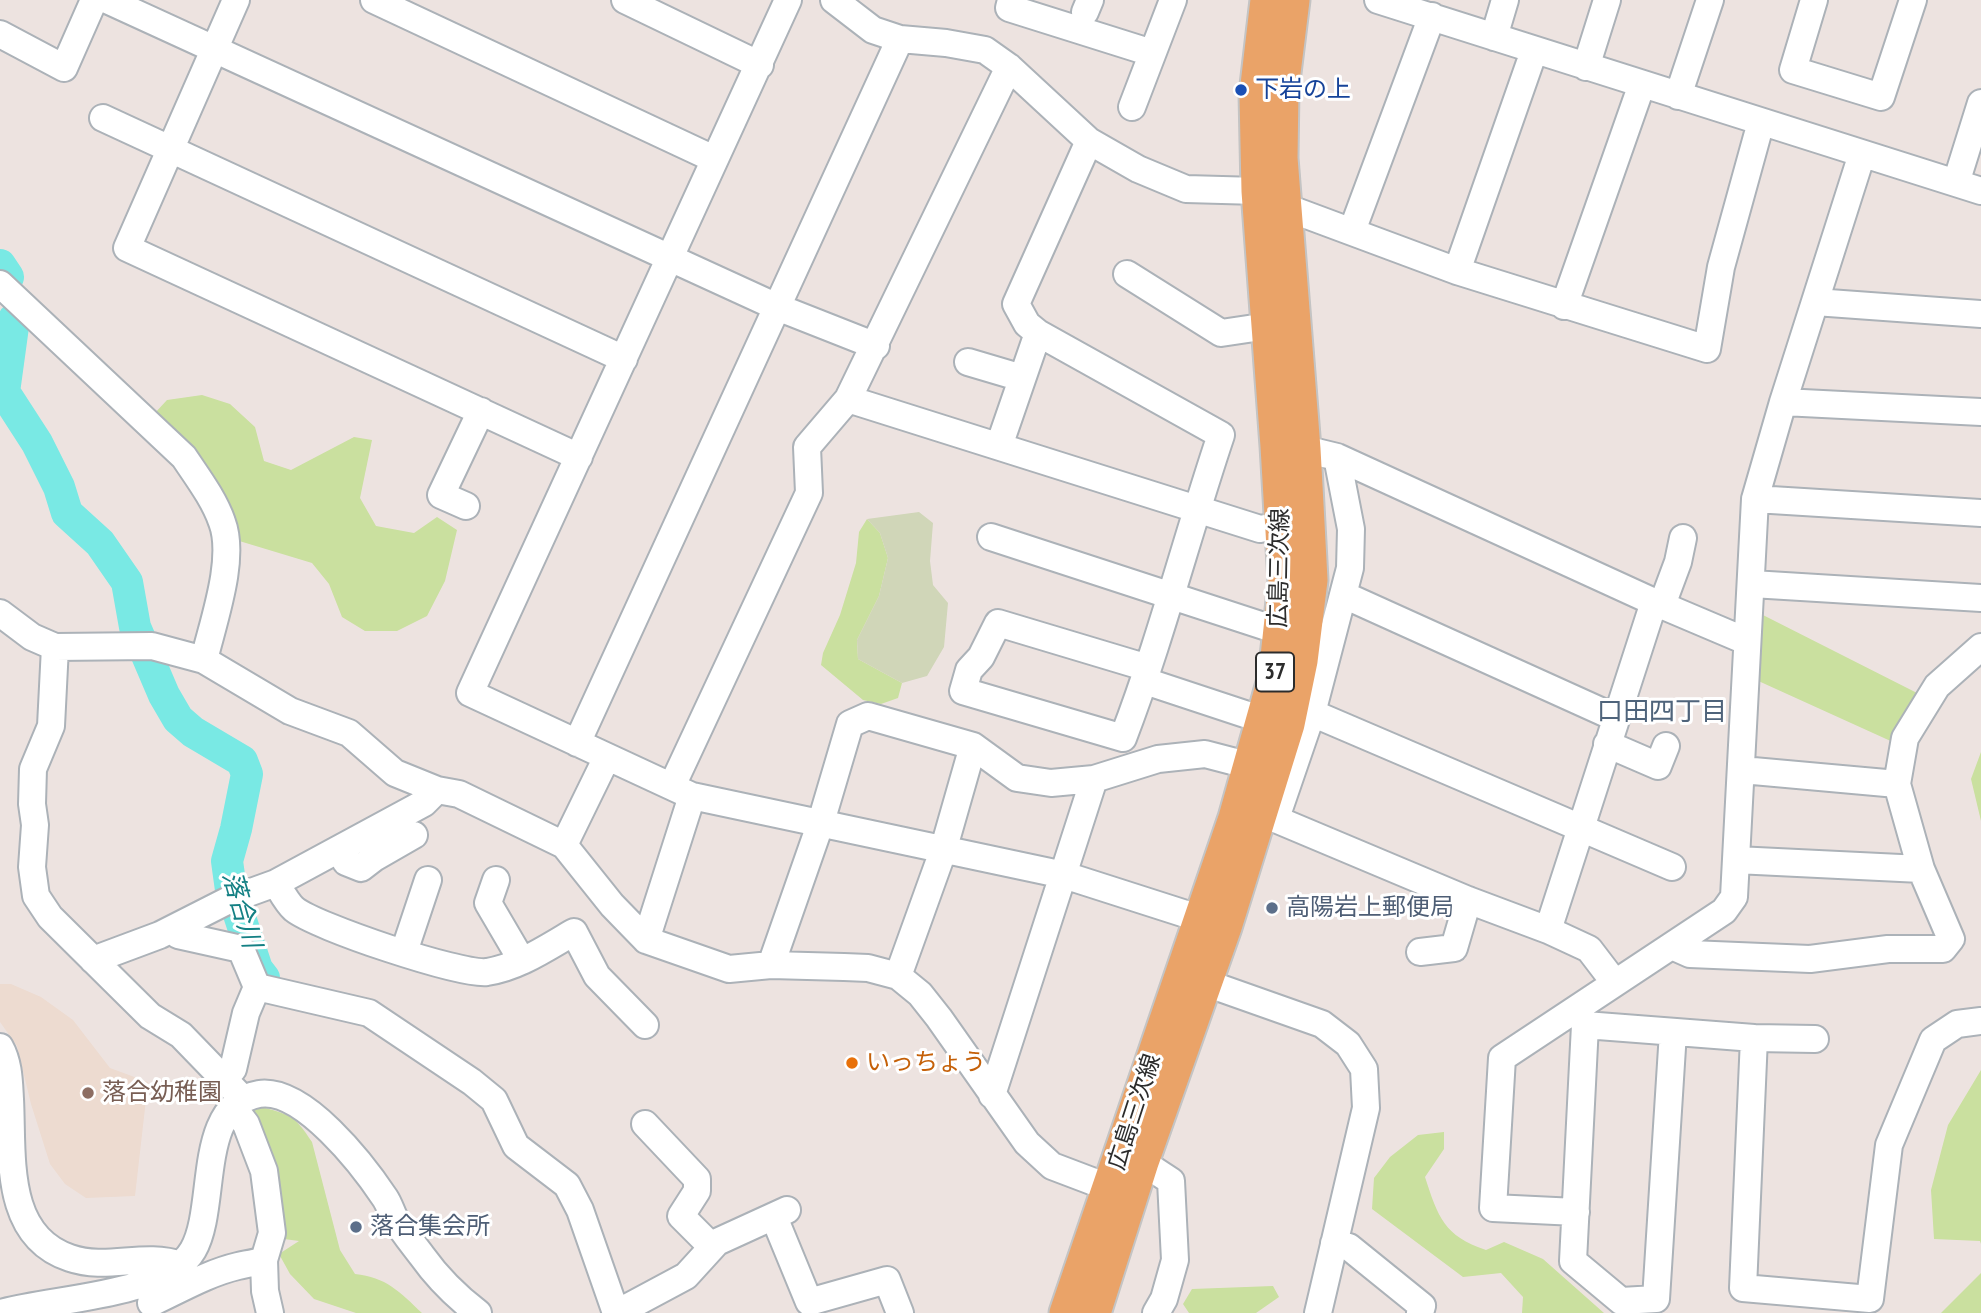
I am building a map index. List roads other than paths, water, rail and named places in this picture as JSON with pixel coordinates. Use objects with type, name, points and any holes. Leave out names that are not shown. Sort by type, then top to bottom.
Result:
[{"type":"main road","name":"広島三次線","points":[[1066,1313],[1110,1188],[1194,978],[1213,923],[1275,676],[1284,582],[1282,525],[1291,447],[1272,199],[1256,94],[1267,0]]},
{"type":"main road","name":"広島三次線","points":[[1213,923],[1269,816],[1301,661],[1311,580],[1291,447],[1268,326],[1272,199],[1281,158],[1282,89],[1293,0]]},
{"type":"main road","name":"広島三次線","points":[[1094,1313],[1142,1162],[1194,978]]},
{"type":"street","points":[[0,34],[64,68],[94,0]]},
{"type":"street","points":[[107,0],[777,307],[876,346]]},
{"type":"street","points":[[236,0],[127,248],[579,457]]},
{"type":"street","points":[[374,0],[714,159]]},
{"type":"street","points":[[625,0],[760,65]]},
{"type":"street","points":[[788,0],[470,692],[682,791],[1064,875],[1213,923]]},
{"type":"street","points":[[834,0],[873,30],[900,39],[985,50],[1009,66],[1089,141],[1138,169],[1186,189],[1272,199],[1457,271],[1707,349],[1721,267],[1761,122]]},
{"type":"street","points":[[1011,0],[1009,8],[1152,53]]},
{"type":"street","points":[[1132,107],[1173,0]]},
{"type":"street","points":[[1378,0],[1407,4],[1432,16],[1534,51],[1981,191]]},
{"type":"street","points":[[1494,37],[1505,0]]},
{"type":"street","points":[[1586,67],[1607,0]]},
{"type":"street","points":[[1678,96],[1710,0]]},
{"type":"street","points":[[1814,0],[1793,70],[1881,97],[1913,0]]},
{"type":"street","points":[[1352,232],[1432,16]]},
{"type":"street","points":[[577,743],[900,39]]},
{"type":"street","points":[[1457,271],[1534,51]]},
{"type":"street","points":[[646,940],[682,791],[808,493],[807,447],[848,399],[876,346],[1009,66]]},
{"type":"street","points":[[1564,306],[1642,84]]},
{"type":"street","points":[[1956,183],[1981,103]]},
{"type":"street","points":[[103,118],[624,359]]},
{"type":"street","points":[[1089,141],[1016,304],[1027,324],[1038,333],[1221,435],[1146,675],[1123,738],[963,691],[969,670],[981,657],[998,623],[1146,675],[1263,720]]},
{"type":"street","points":[[1576,1212],[1493,1208],[1502,1058],[1581,1017],[1615,983],[1724,911],[1734,897],[1755,499],[1862,154]]},
{"type":"street","points":[[1127,274],[1221,333],[1268,326]]},
{"type":"street","points":[[0,284],[184,457],[206,490],[223,524],[226,550],[224,574],[204,660]]},
{"type":"street","points":[[1815,302],[1981,314]]},
{"type":"street","points":[[999,446],[1038,333]]},
{"type":"street","points":[[968,362],[1023,378]]},
{"type":"street","points":[[848,399],[1260,529],[1282,525]]},
{"type":"street","points":[[1783,402],[1981,412]]},
{"type":"street","points":[[466,506],[441,495],[481,411]]},
{"type":"street","points":[[1291,447],[1337,457],[1658,604],[1746,641]]},
{"type":"street","points":[[1337,457],[1351,529],[1350,568],[1312,713],[1269,816],[1589,949],[1615,983]]},
{"type":"street","points":[[1755,499],[1981,513]]},
{"type":"street","points":[[991,537],[1279,631]]},
{"type":"street","points":[[1548,930],[1607,744],[1658,604],[1678,562],[1683,538]]},
{"type":"street","points":[[1752,584],[1981,598]]},
{"type":"street","points":[[1344,595],[1616,718]]},
{"type":"street","points":[[0,613],[32,637],[55,647],[144,646],[204,660],[290,711],[349,733],[395,773],[437,790],[459,794],[564,845],[611,905],[646,940],[729,970],[771,965],[868,968],[898,976],[920,994],[939,1018],[1027,1143],[1052,1166],[1110,1188]]},
{"type":"street","points":[[55,647],[51,726],[33,769],[32,804],[35,825],[32,867],[36,896],[51,917],[150,1016],[181,1035],[224,1079],[238,1103],[264,1171],[272,1233],[264,1261],[265,1291],[270,1313]]},
{"type":"street","points":[[1671,946],[1690,954],[1810,959],[1888,949],[1942,949],[1951,939],[1921,869],[1897,784],[1905,737],[1937,685],[1981,647]]},
{"type":"street","points":[[1312,713],[1672,867]]},
{"type":"street","points":[[771,965],[821,822],[849,724],[868,716],[974,746],[1017,778],[1051,783],[1094,779],[1158,760],[1205,754],[1251,766]]},
{"type":"street","points":[[1607,744],[1658,766],[1666,746]]},
{"type":"street","points":[[898,976],[943,850],[974,746]]},
{"type":"street","points":[[564,845],[607,757]]},
{"type":"street","points":[[1742,770],[1897,784]]},
{"type":"street","points":[[992,1095],[1094,779]]},
{"type":"street","points":[[93,960],[172,929],[236,897],[276,883],[424,803],[437,790]]},
{"type":"street","points":[[339,849],[346,862],[361,868],[414,835]]},
{"type":"street","points":[[1736,860],[1921,869]]},
{"type":"street","points":[[404,952],[428,880]]},
{"type":"street","points":[[496,880],[488,903],[522,961]]},
{"type":"street","points":[[276,883],[293,908],[315,922],[453,968],[484,972],[512,966],[574,932],[597,976],[645,1026]]},
{"type":"street","points":[[1420,952],[1454,948],[1468,900]]},
{"type":"street","points":[[172,929],[178,934],[241,949],[257,988],[246,1013],[233,1069],[224,1079]]},
{"type":"street","points":[[1194,978],[1322,1024],[1348,1044],[1364,1069],[1366,1108],[1318,1313]]},
{"type":"street","points":[[257,988],[369,1013],[472,1082],[494,1100],[516,1146],[567,1185],[580,1210],[617,1313],[686,1276],[717,1242],[781,1213],[809,1303],[887,1280],[900,1313]]},
{"type":"street","points":[[1581,1017],[1673,1032],[1815,1039]]},
{"type":"street","points":[[1581,1017],[1573,1261],[1621,1301],[1656,1299],[1673,1032]]},
{"type":"street","points":[[1754,1038],[1743,1288],[1871,1299],[1889,1145],[1933,1040],[1956,1024],[1981,1021]]},
{"type":"street","points":[[0,1047],[5,1056],[8,1076],[14,1181],[19,1208],[31,1231],[48,1247],[67,1257],[93,1264],[163,1259],[189,1268]]},
{"type":"street","points":[[151,1303],[189,1268],[201,1229],[219,1129],[229,1109],[266,1093],[286,1098],[313,1116],[359,1163],[387,1200],[393,1216],[424,1259],[464,1302],[478,1313]]},
{"type":"street","points":[[645,1124],[697,1180],[698,1191],[681,1216],[712,1247]]},
{"type":"street","points":[[1142,1162],[1171,1181],[1175,1260],[1164,1299],[1156,1313]]},
{"type":"street","points":[[1334,1243],[1349,1247],[1422,1306],[1420,1313]]},
{"type":"street","points":[[1,1313],[134,1287],[189,1268],[264,1261]]},
{"type":"waterway","name":"落合川","points":[[0,265],[8,277]]},
{"type":"waterway","name":"落合川","points":[[14,319],[4,392],[37,443],[59,487],[67,513],[100,543],[127,582],[135,627],[164,695],[178,719],[193,732],[242,761],[247,774],[227,861],[231,890],[257,969],[264,978]]},
{"type":"place","name":"下岩の上","points":[[1241,90]]},
{"type":"place","name":"高陽岩上郵便局","points":[[1272,908]]},
{"type":"place","name":"いっちょう","points":[[852,1063]]},
{"type":"place","name":"落合幼稚園","points":[[88,1093]]},
{"type":"place","name":"落合集会所","points":[[356,1227]]},
{"type":"district","name":"口田四丁目","points":[[1662,713]]}]
